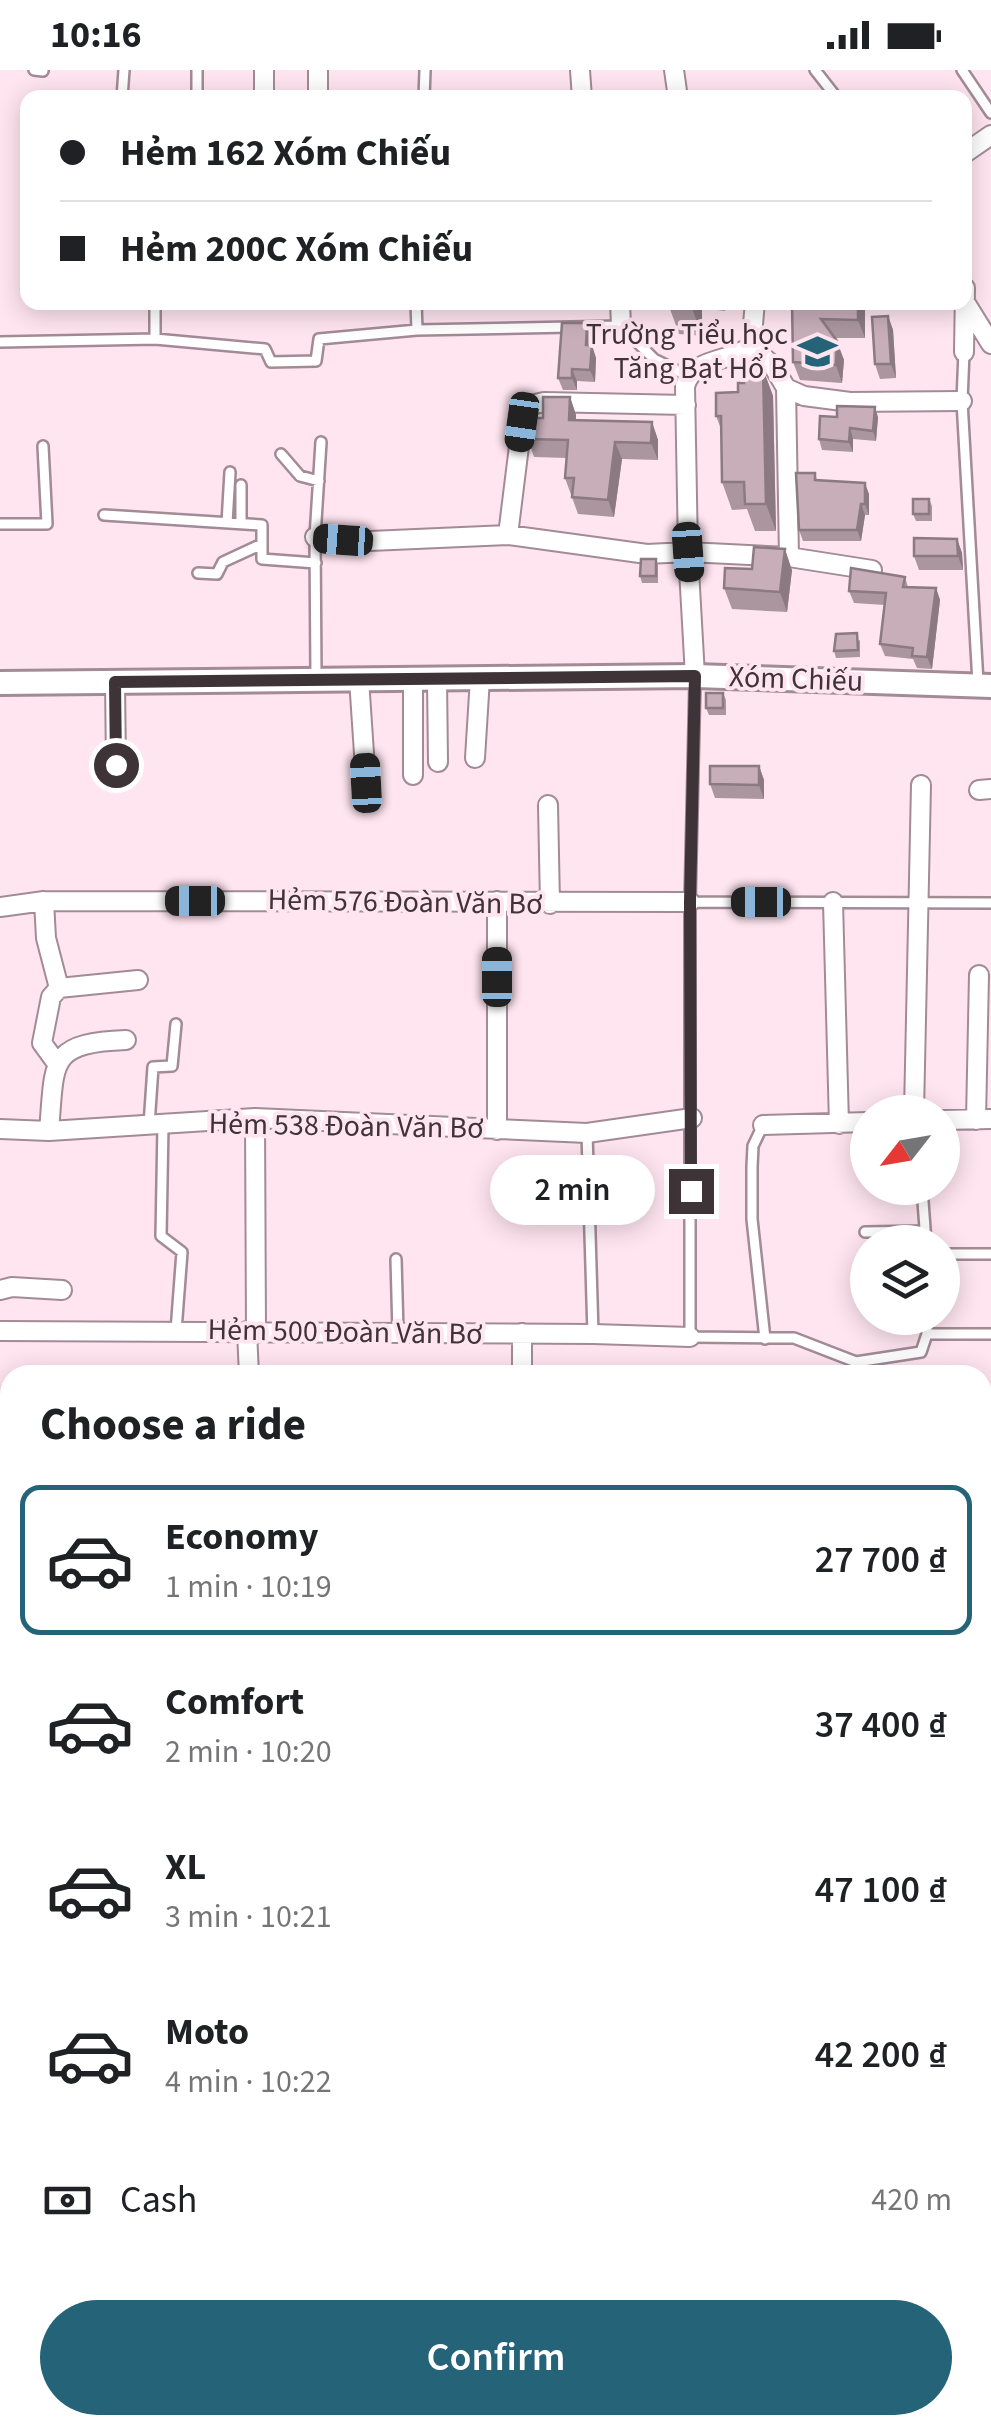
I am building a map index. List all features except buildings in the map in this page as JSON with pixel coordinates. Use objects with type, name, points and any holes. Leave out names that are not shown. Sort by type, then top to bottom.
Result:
[{"type":"street","points":[[620,310],[620,326]]},
{"type":"street","points":[[751,346],[754,310]]},
{"type":"street","points":[[964,352],[966,310]]},
{"type":"street","points":[[971,310],[991,344]]},
{"type":"street","points":[[695,676],[688,552],[688,376],[704,363],[733,358],[751,346]]},
{"type":"street","points":[[751,346],[773,366],[786,388],[789,557]]},
{"type":"street","points":[[786,388],[804,396],[850,402],[962,401]]},
{"type":"street","points":[[508,536],[522,422],[531,405],[686,405]]},
{"type":"street","points":[[315,538],[370,542],[508,536],[647,554],[789,557],[872,570]]},
{"type":"street","name":"Xóm Chiếu","points":[[0,683],[695,676],[984,686]]},
{"type":"street","points":[[476,758],[480,678]]},
{"type":"street","points":[[360,679],[366,783]]},
{"type":"street","points":[[425,679],[438,762]]},
{"type":"street","points":[[413,775],[425,679]]},
{"type":"street","points":[[115,682],[116,765]]},
{"type":"street","points":[[914,1095],[920,785]]},
{"type":"street","points":[[548,805],[550,904]]},
{"type":"street","points":[[497,900],[497,1130]]},
{"type":"street","points":[[44,901],[46,938],[59,988]]},
{"type":"street","name":"Hẻm 576 Đoàn Văn Bơ","points":[[0,907],[44,901],[690,902]]},
{"type":"street","points":[[832,902],[839,1124]]},
{"type":"street","points":[[979,975],[983,1120]]},
{"type":"street","points":[[58,1065],[42,1043],[51,997],[59,988],[138,980]]},
{"type":"street","points":[[49,1131],[54,1073],[64,1054],[87,1042],[126,1040]]},
{"type":"street","points":[[250,1365],[255,1118]]},
{"type":"street","name":"Hẻm 538 Đoàn Văn Bơ","points":[[0,1129],[49,1131],[255,1118],[587,1133],[692,1118]]},
{"type":"street","points":[[763,1126],[850,1123]]},
{"type":"street","points":[[0,1290],[62,1290]]},
{"type":"street","name":"Hẻm 500 Đoàn Văn Bơ","points":[[0,1331],[522,1333],[690,1338]]},
{"type":"street","points":[[522,1333],[522,1365]]},
{"type":"lane","points":[[34,70],[43,70]]},
{"type":"lane","points":[[962,70],[991,113]]},
{"type":"lane","points":[[154,339],[155,310]]},
{"type":"lane","points":[[416,310],[417,330]]},
{"type":"lane","points":[[0,342],[154,339],[265,350],[271,362],[286,362],[316,361],[319,339],[417,330],[620,326],[654,359],[688,376]]},
{"type":"lane","points":[[964,352],[962,401],[984,686]]},
{"type":"lane","points":[[316,680],[315,538],[321,442]]},
{"type":"lane","points":[[0,524],[47,524],[43,446]]},
{"type":"lane","points":[[280,454],[300,476],[319,482]]},
{"type":"lane","points":[[228,523],[230,472]]},
{"type":"lane","points":[[240,524],[241,485]]},
{"type":"lane","points":[[104,515],[262,525],[262,560],[316,563]]},
{"type":"lane","points":[[198,573],[217,574],[223,562],[262,544]]},
{"type":"lane","points":[[695,676],[690,902],[690,1338],[794,1338],[856,1362],[921,1352],[928,1335]]},
{"type":"lane","points":[[690,902],[991,903]]},
{"type":"lane","points":[[176,1024],[172,1066],[153,1067],[161,1236],[182,1252],[176,1331]]},
{"type":"lane","points":[[763,1126],[753,1146],[752,1183],[765,1340]]},
{"type":"lane","points":[[587,1133],[593,1334]]},
{"type":"lane","points":[[960,1254],[991,1254]]},
{"type":"lane","points":[[396,1259],[398,1335]]},
{"type":"lane","points":[[960,1334],[991,1334]]},
{"type":"place","name":"Trường Tiểu học Tăng Bạt Hổ B","points":[[818,351]]},
{"type":"route","points":[[116,765],[115,682],[695,676],[690,902],[691,1191]]}]
